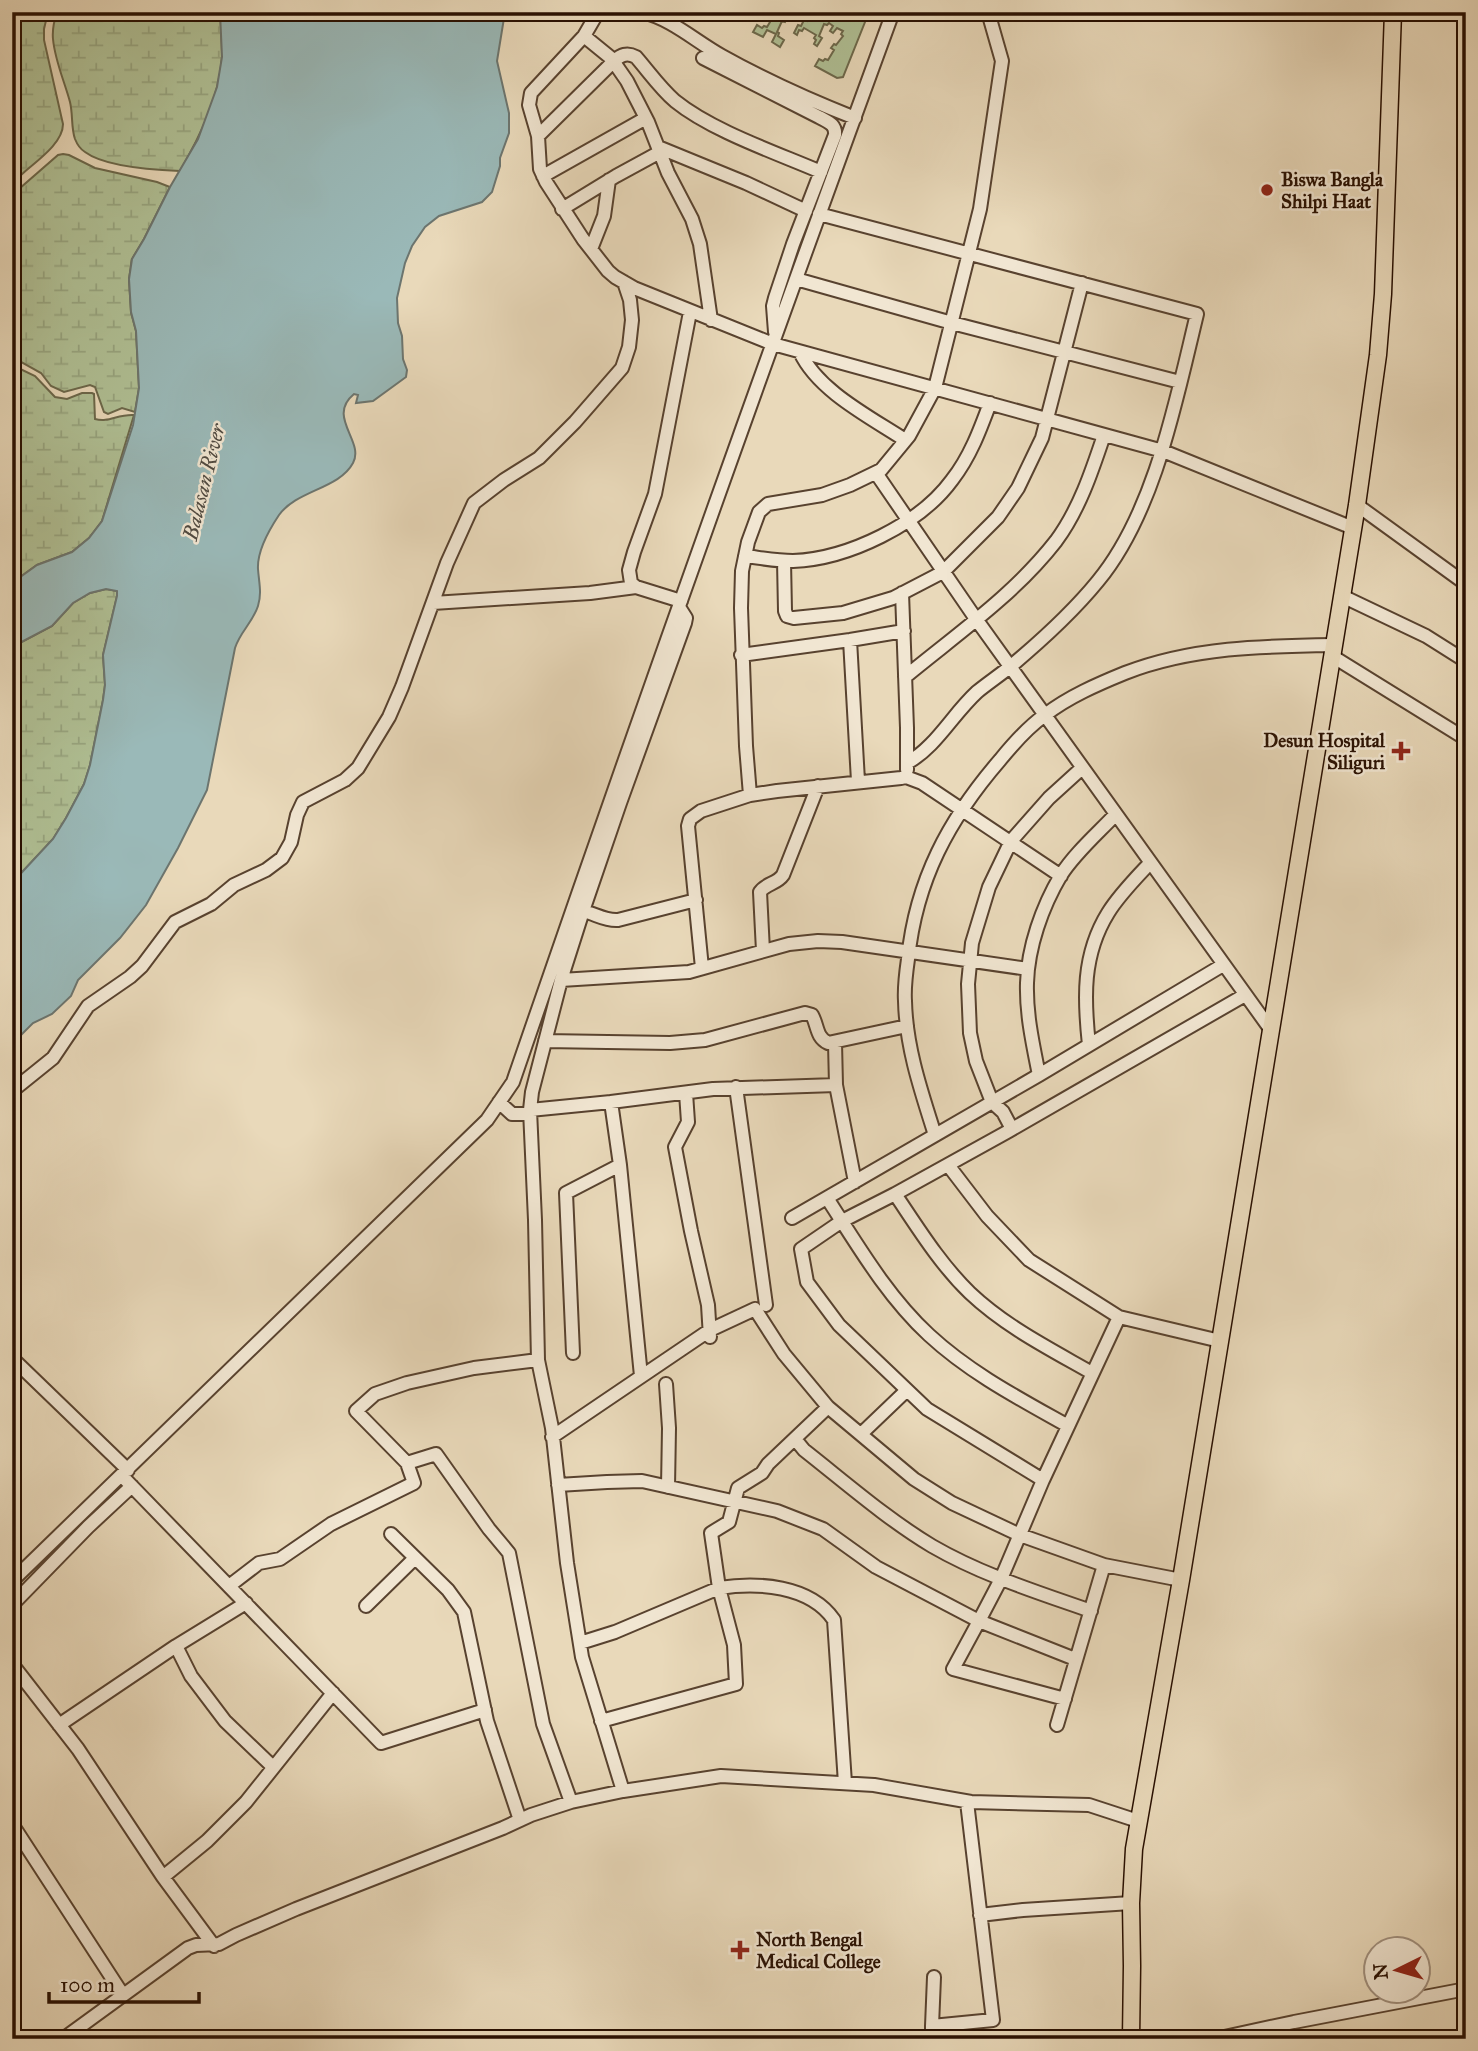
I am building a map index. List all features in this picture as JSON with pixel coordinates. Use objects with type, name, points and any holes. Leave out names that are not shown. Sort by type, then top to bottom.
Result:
[{"type":"main road","points":[[1131,2039],[1130,1903],[1138,1821],[1181,1580],[1357,505],[1378,355],[1383,294],[1393,12]]},
{"type":"street","points":[[598,12],[584,36],[531,93],[530,112],[538,136],[540,169],[543,176],[562,209],[591,249],[608,271],[624,282],[690,312],[774,340],[800,352],[1163,451],[1353,528]]},
{"type":"street","points":[[642,12],[670,23],[720,55],[788,90],[855,118]]},
{"type":"street","points":[[774,340],[775,298],[855,118],[894,12]]},
{"type":"street","points":[[750,796],[741,655],[741,582],[745,556],[763,507],[777,501],[822,495],[876,473],[905,440],[935,388],[980,209],[1002,61],[988,12]]},
{"type":"street","points":[[584,36],[614,61],[646,118],[668,173],[697,233],[711,320]]},
{"type":"street","points":[[538,136],[614,61],[621,55],[631,54],[669,95],[690,111],[739,137],[821,172]]},
{"type":"street","points":[[12,1581],[487,1120],[513,1082],[602,822],[796,279],[821,172],[835,135],[832,124],[703,58]]},
{"type":"street","points":[[543,176],[646,118]]},
{"type":"street","points":[[562,209],[659,149]]},
{"type":"street","points":[[659,149],[813,212],[1197,314],[1163,451],[1125,540],[1099,580],[1056,628],[970,699],[926,751],[907,764]]},
{"type":"street","points":[[591,249],[604,216],[609,180]]},
{"type":"street","points":[[796,279],[1180,382]]},
{"type":"street","points":[[12,1091],[53,1058],[88,1006],[131,977],[175,922],[211,904],[234,885],[266,870],[287,852],[296,815],[303,802],[345,780],[365,758],[389,718],[447,563],[474,503],[539,458],[622,368],[629,348],[632,320],[630,300],[624,282]]},
{"type":"street","points":[[784,561],[785,611],[787,616],[794,618],[852,611],[884,601],[943,572],[1008,504],[1037,451],[1082,283]]},
{"type":"street","points":[[623,1791],[600,1721],[580,1643],[567,1563],[552,1437],[538,1360],[530,1112],[532,1092],[561,980],[620,803],[685,624],[686,618],[680,604],[636,587],[629,579],[629,570],[655,494],[690,312]]},
{"type":"street","points":[[800,352],[806,365],[820,381],[905,440]]},
{"type":"street","points":[[745,556],[797,561],[836,555],[909,521],[944,490],[957,474],[979,434],[990,403]]},
{"type":"street","points":[[905,677],[1026,576],[1056,541],[1081,496],[1104,435]]},
{"type":"street","points":[[876,473],[976,620],[1271,1030]]},
{"type":"street","points":[[1357,505],[1466,584]]},
{"type":"street","points":[[433,603],[590,593],[636,587]]},
{"type":"street","points":[[902,593],[906,777]]},
{"type":"street","points":[[1342,596],[1426,636],[1464,660]]},
{"type":"street","points":[[741,655],[904,631]]},
{"type":"street","points":[[850,640],[858,781]]},
{"type":"street","points":[[935,1135],[914,1065],[907,1026],[904,992],[911,928],[924,881],[942,842],[962,809],[1014,743],[1044,715],[1127,672],[1189,656],[1235,647],[1333,651],[1466,739]]},
{"type":"street","points":[[1012,1129],[1003,1112],[992,1102],[979,1073],[970,1033],[969,962],[983,904],[1011,841],[1049,798],[1082,768]]},
{"type":"street","points":[[702,968],[688,826],[690,819],[701,811],[750,796],[906,777],[922,783],[1061,876]]},
{"type":"street","points":[[764,951],[760,892],[763,887],[776,883],[783,875],[818,786]]},
{"type":"street","points":[[1039,1075],[1029,1017],[1027,982],[1032,945],[1061,876],[1115,815]]},
{"type":"street","points":[[1089,1045],[1085,996],[1088,961],[1108,913],[1150,863]]},
{"type":"street","points":[[583,911],[606,920],[618,920],[696,900]]},
{"type":"street","points":[[561,980],[688,972],[789,944],[818,941],[842,942],[1028,969]]},
{"type":"street","points":[[792,1218],[1223,965]]},
{"type":"street","points":[[1043,1480],[927,1409],[907,1390],[839,1325],[807,1282],[801,1249],[842,1221],[948,1165],[1245,995]]},
{"type":"street","points":[[545,1041],[670,1043],[705,1040],[805,1013],[813,1015],[822,1040],[828,1043],[907,1026]]},
{"type":"street","points":[[835,1043],[836,1084],[855,1182]]},
{"type":"street","points":[[499,1102],[512,1114],[736,1087],[836,1084]]},
{"type":"street","points":[[736,1087],[766,1305]]},
{"type":"street","points":[[686,1093],[688,1122],[675,1147],[708,1305],[710,1333]]},
{"type":"street","points":[[611,1102],[641,1376]]},
{"type":"street","points":[[573,1353],[566,1193],[620,1165]]},
{"type":"street","points":[[948,1165],[986,1216],[1029,1260],[1119,1317],[1220,1341]]},
{"type":"street","points":[[895,1194],[934,1253],[970,1293],[1017,1330],[1092,1373]]},
{"type":"street","points":[[827,1198],[880,1280],[929,1335],[980,1375],[1068,1426]]},
{"type":"street","points":[[552,1437],[641,1376],[710,1333],[755,1309],[784,1354],[828,1407],[914,1479],[952,1503],[1020,1535],[1104,1565],[1181,1580]]},
{"type":"street","points":[[1065,1699],[953,1669],[1001,1579],[1043,1480],[1119,1317]]},
{"type":"street","points":[[12,1358],[381,1743],[485,1710]]},
{"type":"street","points":[[229,1586],[259,1563],[280,1559],[331,1524],[414,1483],[407,1463],[356,1411],[375,1394],[407,1383],[474,1368],[538,1360]]},
{"type":"street","points":[[666,1384],[670,1428],[668,1487]]},
{"type":"street","points":[[861,1434],[907,1390]]},
{"type":"street","points":[[600,1721],[736,1684],[734,1645],[719,1588],[711,1533],[729,1522],[738,1488],[762,1473],[768,1464],[828,1407]]},
{"type":"street","points":[[795,1439],[804,1450],[900,1525],[934,1547],[1001,1579],[1091,1611]]},
{"type":"street","points":[[407,1463],[436,1454],[509,1553],[543,1724],[571,1802]]},
{"type":"street","points":[[558,1486],[642,1481],[777,1511],[824,1529],[876,1567],[979,1620],[1076,1659]]},
{"type":"street","points":[[12,1605],[132,1486]]},
{"type":"street","points":[[391,1534],[448,1590],[464,1612],[485,1710],[520,1820]]},
{"type":"street","points":[[366,1606],[415,1558]]},
{"type":"street","points":[[1057,1724],[1104,1565]]},
{"type":"street","points":[[580,1643],[615,1632],[719,1588],[768,1587],[813,1599],[827,1610],[834,1620],[845,1783]]},
{"type":"street","points":[[59,1725],[176,1646],[246,1603]]},
{"type":"street","points":[[176,1646],[191,1676],[225,1721],[273,1767]]},
{"type":"street","points":[[12,1664],[78,1749],[163,1877],[214,1946]]},
{"type":"street","points":[[163,1877],[207,1842],[246,1802],[333,1693]]},
{"type":"street","points":[[63,2039],[183,1951],[196,1945],[214,1946],[296,1909],[520,1820],[571,1802],[623,1791],[721,1776],[845,1783],[885,1787],[967,1802],[1089,1805],[1138,1821]]},
{"type":"street","points":[[934,1977],[932,2032],[993,2021],[967,1802]]},
{"type":"street","points":[[12,1824],[123,1995]]},
{"type":"street","points":[[980,1915],[1130,1903]]},
{"type":"street","points":[[1215,2039],[1466,1989]]},
{"type":"green space","points":[[12,12],[48,12],[44,40],[63,124],[58,139],[21,175],[12,170]]},
{"type":"green space","points":[[57,12],[220,12],[222,57],[217,87],[201,130],[180,171],[117,164],[94,157],[79,146],[74,135],[70,102],[54,47],[53,28]]},
{"type":"green space","points":[[772,12],[787,12],[785,22],[782,21],[777,32],[784,40],[780,47],[772,42],[776,34],[767,30],[763,37],[753,32],[757,25],[767,27],[773,17],[770,15]]},
{"type":"green space","points":[[807,12],[869,12],[843,77],[837,78],[815,66],[819,59],[828,60],[834,50],[831,48],[843,36],[843,31],[837,28],[833,33],[830,31],[833,26],[824,24],[819,36],[822,38],[817,46],[814,44],[816,35],[804,28],[799,30],[797,35],[794,33],[798,25],[801,26],[804,20],[807,21]]},
{"type":"green space","points":[[63,154],[95,168],[170,187],[132,259],[129,279],[131,312],[136,331],[139,388],[135,412],[122,408],[108,414],[104,412],[95,387],[90,385],[64,392],[51,386],[41,373],[12,357],[12,198],[58,155]]},
{"type":"green space","points":[[12,365],[35,376],[55,397],[67,399],[82,393],[94,394],[95,419],[134,415],[102,521],[89,538],[72,552],[37,565],[12,583]]},
{"type":"green space","points":[[106,589],[117,591],[117,596],[103,655],[103,700],[84,784],[53,839],[12,883],[12,647],[52,626],[73,603],[90,593]]},
{"type":"water","name":"Balasan River","points":[[220,12],[505,12],[497,61],[509,113],[509,133],[492,192],[482,202],[439,216],[425,227],[412,246],[397,298],[406,377],[373,401],[356,403],[358,395],[354,394],[346,403],[345,420],[354,446],[353,463],[338,479],[287,507],[279,515],[264,541],[258,562],[259,601],[256,612],[235,648],[207,790],[178,848],[146,905],[120,938],[78,980],[71,996],[52,1014],[33,1023],[12,1044],[12,883],[53,839],[84,784],[103,700],[103,655],[117,591],[106,589],[90,593],[73,603],[52,626],[12,647],[12,583],[37,565],[72,552],[89,538],[102,521],[133,425],[139,388],[136,331],[131,312],[129,279],[132,259],[198,139],[217,87],[222,57]]},
{"type":"place","name":"Biswa Bangla Shilpi Haat","points":[[1267,190]]},
{"type":"place","name":"Desun Hospital Siliguri","points":[[1401,751]]},
{"type":"place","name":"North Bengal Medical College","points":[[740,1950]]}]
